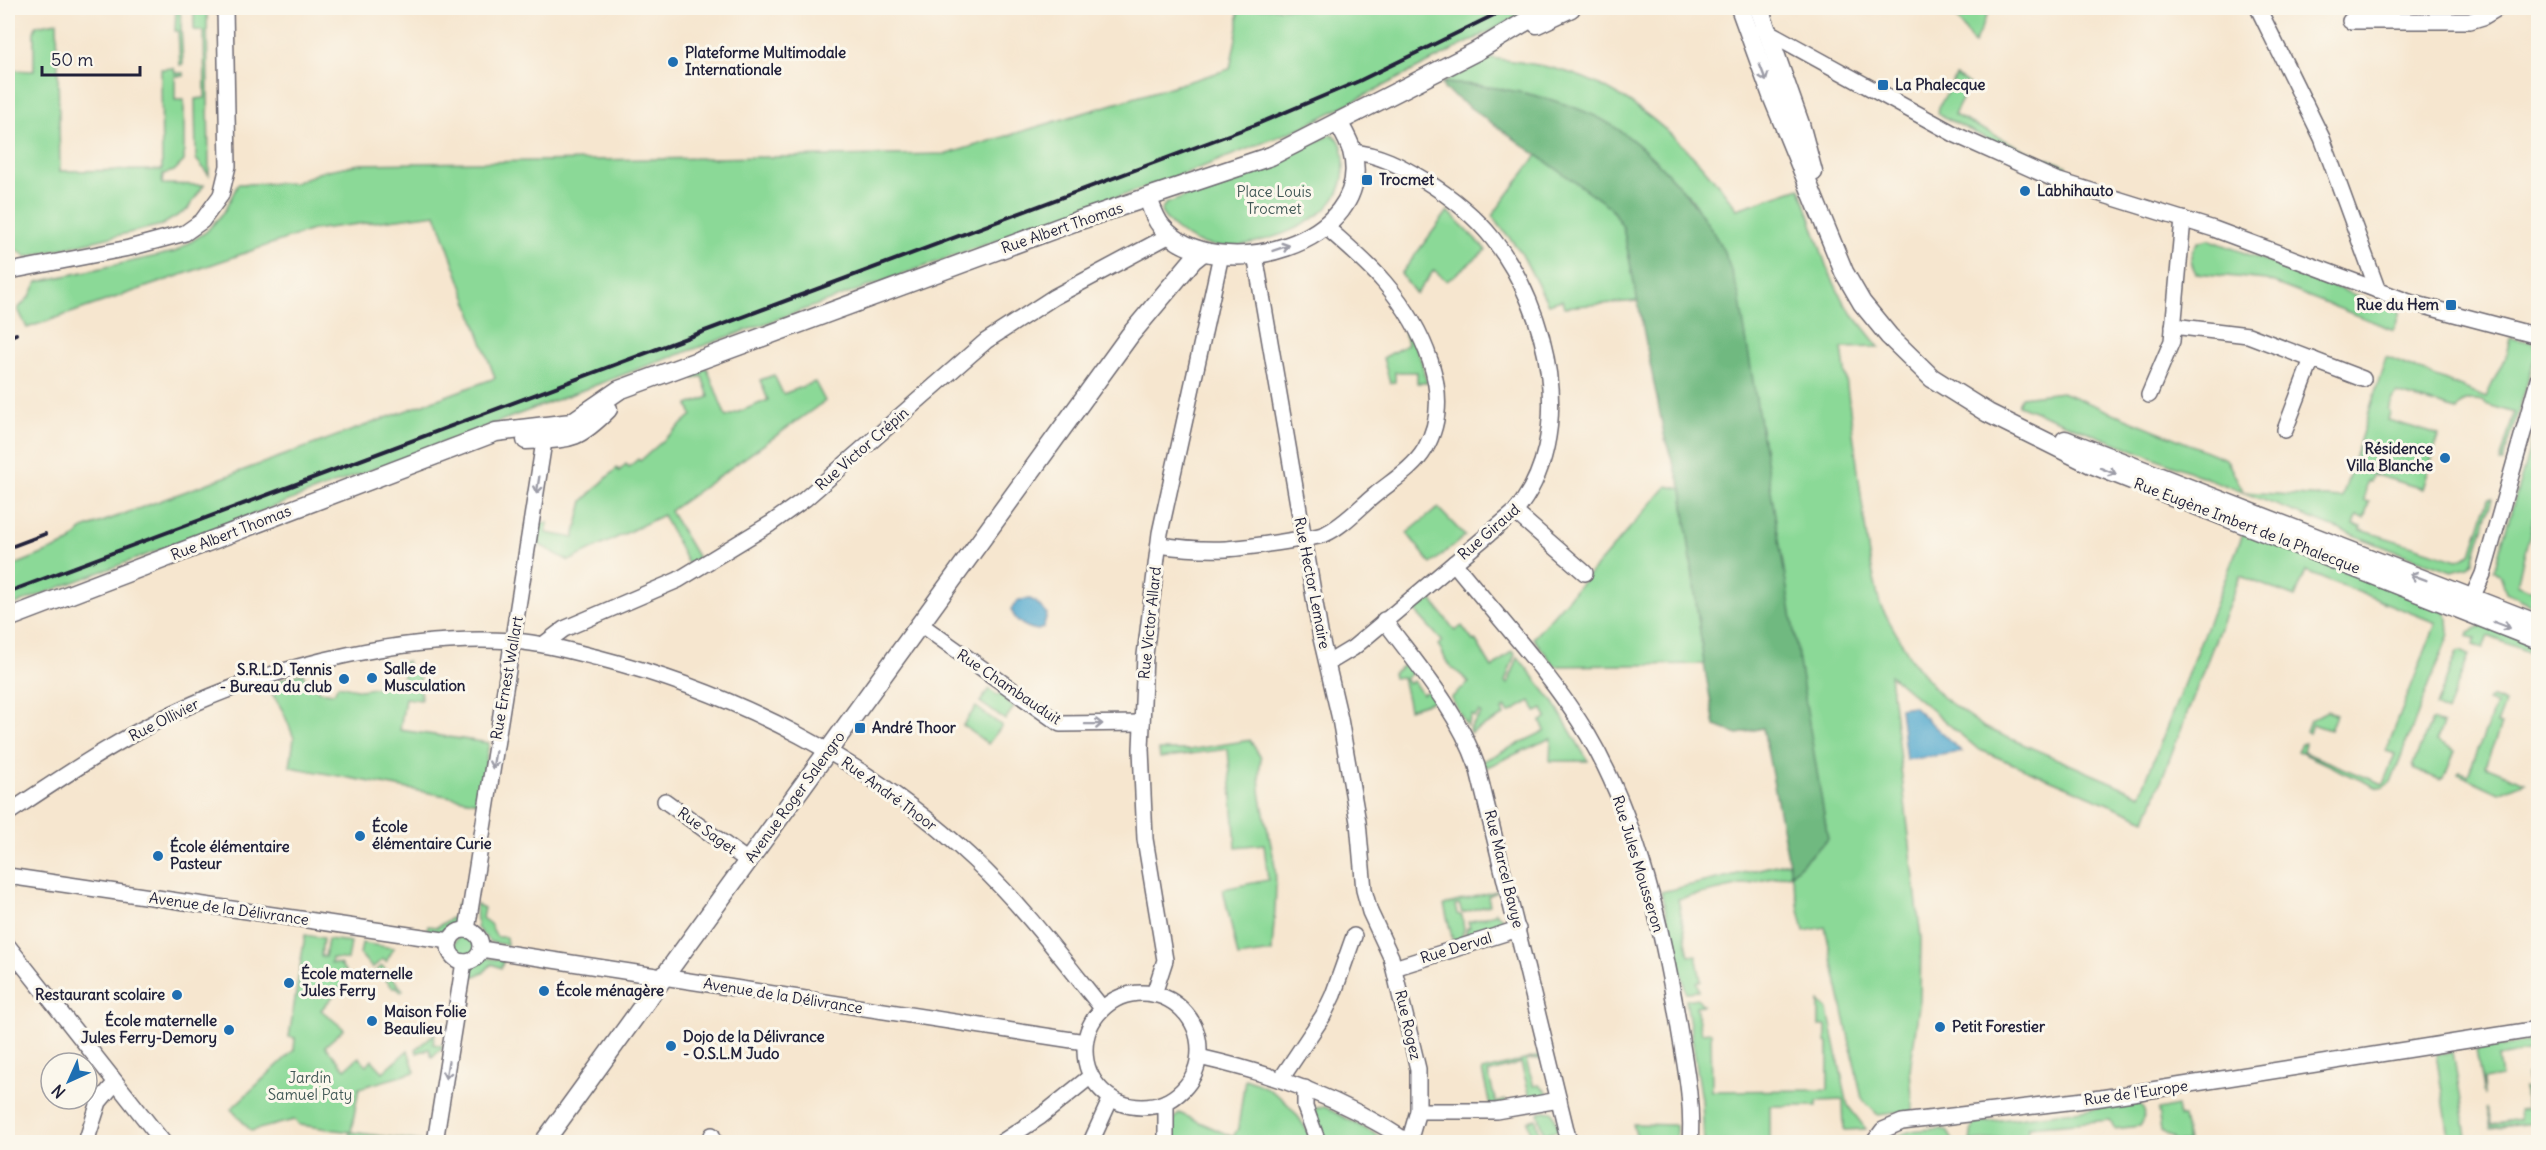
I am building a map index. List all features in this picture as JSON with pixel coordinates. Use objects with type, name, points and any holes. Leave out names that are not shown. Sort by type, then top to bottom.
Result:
[{"type":"street","points":[[15,270],[129,248],[185,232],[202,221],[221,195],[228,166],[225,8]]},
{"type":"street","name":"Rue Albert Thomas","points":[[1475,52],[1548,8]]},
{"type":"street","name":"Rue Albert Thomas","points":[[8,618],[503,430],[546,433],[577,421],[612,394],[894,288],[1148,198],[1247,166],[1475,52],[1571,8]]},
{"type":"street","name":"Rue Eugène Imbert de la Phalecque","points":[[1759,8],[1800,124],[1835,252]]},
{"type":"street","points":[[2258,8],[2322,138],[2378,291]]},
{"type":"street","points":[[2350,21],[2470,21],[2498,8]]},
{"type":"street","points":[[1741,13],[1768,32],[1982,148],[2056,180],[2183,219],[2430,308],[2538,336]]},
{"type":"street","name":"Rue Eugène Imbert de la Phalecque","points":[[1741,13],[1835,252],[1862,303],[1888,336],[1925,372],[1962,398],[2091,464],[2469,605],[2538,624]]},
{"type":"street","points":[[1148,198],[1158,223],[1176,239],[1203,252],[1221,255],[1255,255],[1305,239],[1325,226],[1347,197],[1353,176],[1352,152],[1338,122]]},
{"type":"street","name":"Rue Giraud","points":[[1328,663],[1349,652],[1384,620],[1515,512],[1530,492],[1543,461],[1550,408],[1545,355],[1538,325],[1524,288],[1494,240],[1477,221],[1450,198],[1417,176],[1382,157],[1352,152]]},
{"type":"street","points":[[2150,395],[2170,350],[2183,219]]},
{"type":"street","points":[[1159,544],[1197,550],[1233,550],[1321,535],[1331,530],[1408,468],[1425,448],[1433,430],[1437,410],[1430,362],[1409,316],[1383,280],[1325,226]]},
{"type":"street","name":"Avenue Roger Salengro","points":[[1130,335],[1182,253],[1176,239]]},
{"type":"street","name":"Rue Victor Crépin","points":[[544,644],[564,629],[678,580],[770,524],[810,495],[986,341],[1054,297],[1176,239]]},
{"type":"street","name":"Avenue Roger Salengro","points":[[544,1143],[1130,335],[1192,260],[1203,252]]},
{"type":"street","name":"Rue Victor Allard","points":[[1154,994],[1165,960],[1146,847],[1142,723],[1148,626],[1159,544],[1221,255]]},
{"type":"street","name":"Rue Hector Lemaire","points":[[1255,255],[1303,538],[1352,788],[1364,890],[1370,912]]},
{"type":"street","points":[[2174,326],[2240,333],[2363,379]]},
{"type":"street","points":[[2285,430],[2312,359]]},
{"type":"street","points":[[2469,605],[2482,574],[2538,380]]},
{"type":"street","name":"Rue Ernest Wallart","points":[[467,930],[546,433]]},
{"type":"street","points":[[1515,512],[1586,573]]},
{"type":"street","name":"Rue Jules Mousseron","points":[[1454,563],[1573,711],[1616,792],[1639,858],[1668,967],[1689,1092],[1689,1143]]},
{"type":"street","name":"Rue Eugène Imbert de la Phalecque","points":[[2469,605],[2538,640]]},
{"type":"street","name":"Rue Marcel Bavye","points":[[1384,620],[1450,709],[1472,750],[1569,1143]]},
{"type":"street","name":"Rue Chambauduit","points":[[920,624],[1060,724],[1142,723]]},
{"type":"street","name":"Rue Ollivier","points":[[8,813],[148,726],[209,698],[264,677],[313,663],[391,648],[484,640],[513,641]]},
{"type":"street","name":"Rue André Thoor","points":[[513,641],[544,644],[644,670],[715,695],[775,722],[828,751],[921,815],[973,860],[1031,920],[1102,1008]]},
{"type":"street","name":"Rue Saget","points":[[666,801],[748,861]]},
{"type":"street","name":"Avenue de la Délivrance","points":[[8,876],[450,941]]},
{"type":"street","name":"Rue Rogez","points":[[1370,912],[1394,968],[1417,1059],[1420,1087],[1418,1111],[1409,1143]]},
{"type":"street","name":"Rue Derval","points":[[1394,968],[1518,929]]},
{"type":"street","points":[[467,930],[480,938],[481,949],[477,958],[464,962],[458,960],[450,952],[450,941],[454,934],[467,930]]},
{"type":"street","points":[[1281,1079],[1316,1027],[1333,995],[1354,936]]},
{"type":"street","points":[[8,946],[163,1143]]},
{"type":"street","name":"Avenue de la Délivrance","points":[[481,949],[1085,1042]]},
{"type":"street","points":[[435,1143],[464,962]]},
{"type":"street","points":[[1154,994],[1177,1005],[1193,1024],[1198,1040],[1199,1057],[1185,1088],[1166,1102],[1142,1107],[1111,1098],[1091,1076],[1087,1065],[1085,1042],[1094,1018],[1102,1008],[1125,995],[1154,994]]},
{"type":"street","name":"Rue de l'Europe","points":[[1875,1143],[1883,1130],[1902,1122],[2102,1098],[2538,1029]]},
{"type":"street","points":[[1199,1057],[1281,1079],[1305,1088],[1360,1113],[1409,1143]]},
{"type":"street","points":[[1002,1143],[1040,1117],[1091,1076]]},
{"type":"street","points":[[86,1143],[99,1102],[115,1083]]},
{"type":"street","points":[[1305,1088],[1305,1107],[1318,1143]]},
{"type":"street","points":[[1091,1143],[1111,1098]]},
{"type":"street","points":[[1418,1111],[1506,1110],[1559,1100]]},
{"type":"street","points":[[1166,1102],[1166,1143]]},
{"type":"green space","points":[[176,8],[180,8],[183,64],[180,65],[178,31],[175,31]]},
{"type":"green space","points":[[194,8],[207,8],[209,175],[196,159],[195,99],[205,98],[204,31],[194,30]]},
{"type":"green space","points":[[1238,8],[1535,8],[1303,127],[1202,167],[641,368],[8,607],[8,568],[69,543],[83,529],[495,378],[436,214],[312,230],[27,328],[18,309],[30,296],[37,282],[175,252],[206,232],[224,212],[238,184],[294,183],[323,171],[360,164],[947,154],[1230,69],[1238,28]]},
{"type":"green space","points":[[1950,8],[1970,8],[1988,13],[1974,44]]},
{"type":"green space","points":[[57,22],[60,171],[162,170],[161,69],[174,68],[175,73],[184,73],[184,76],[175,76],[175,100],[184,100],[184,161],[174,171],[163,174],[162,184],[204,185],[187,210],[162,225],[27,257],[8,244],[8,70],[34,71],[36,26]]},
{"type":"green space","points":[[1491,58],[1532,64],[1573,74],[1621,97],[1665,129],[1685,148],[1737,209],[1800,188],[1827,268],[1844,303],[1879,347],[1842,348],[1869,556],[1880,605],[1911,659],[1942,697],[1984,727],[2140,795],[2244,531],[2442,608],[2448,618],[2449,634],[2391,782],[2382,788],[2376,787],[2297,751],[2301,744],[2305,743],[2303,752],[2383,784],[2395,754],[2386,751],[2436,623],[2306,571],[2295,597],[2240,576],[2146,820],[1978,749],[1890,675],[1921,938],[1920,999],[1910,1070],[1913,1111],[1878,1115],[1862,1099],[1825,927],[1804,931],[1791,874],[1678,899],[1689,956],[1696,955],[1701,980],[1697,982],[1699,991],[1686,992],[1661,892],[1789,862],[1792,873],[1828,839],[1724,252],[1692,199],[1640,147],[1594,116],[1479,85],[1442,83]]},
{"type":"green space","points":[[1956,76],[1970,84],[1954,115],[2027,151],[2067,166],[2063,171],[2009,150],[1938,114],[1939,107]]},
{"type":"green space","points":[[1442,83],[1499,88],[1538,96],[1593,115],[1612,125],[1650,155],[1668,173],[1700,213],[1724,252],[1739,295],[1828,839],[1791,874],[1763,728],[1738,734],[1715,726],[1704,664],[1682,489],[1665,439],[1623,227],[1610,207],[1444,89]]},
{"type":"green space","name":"Place Louis Trocmet","points":[[1332,134],[1342,146],[1344,170],[1340,188],[1326,208],[1293,230],[1250,243],[1230,246],[1211,245],[1185,236],[1171,225],[1161,212],[1165,204],[1249,173]]},
{"type":"green space","points":[[1537,155],[1610,207],[1623,227],[1638,301],[1564,307],[1562,300],[1548,304],[1520,251],[1492,216]]},
{"type":"green space","points":[[1448,211],[1486,250],[1447,281],[1434,270],[1416,294],[1401,274]]},
{"type":"green space","points":[[2208,239],[2400,312],[2394,330],[2266,280],[2196,273],[2191,261],[2193,250],[2198,242]]},
{"type":"green space","points":[[1408,329],[1421,360],[1427,383],[1417,383],[1417,372],[1395,372],[1395,382],[1390,383],[1383,358],[1408,344],[1404,332]]},
{"type":"green space","points":[[2510,338],[2532,342],[2537,351],[2503,462],[2500,462],[2514,413],[2476,400],[2466,401],[2457,410],[2396,393],[2388,410],[2390,412],[2388,420],[2439,435],[2423,489],[2372,474],[2370,482],[2367,481],[2364,501],[2369,502],[2364,518],[2357,516],[2354,525],[2361,527],[2361,530],[2458,560],[2471,554],[2488,499],[2492,499],[2473,561],[2467,567],[2452,571],[2405,555],[2018,405],[2021,397],[2062,392],[2226,459],[2244,492],[2342,498],[2386,357],[2486,397],[2506,355]]},
{"type":"green space","points":[[707,368],[726,417],[768,400],[760,380],[774,375],[783,394],[815,382],[825,401],[670,511],[698,558],[688,564],[663,515],[569,561],[536,543],[539,523],[548,523],[546,533],[574,538],[583,501],[617,468],[619,471],[626,464],[629,467],[638,459],[640,461],[692,415],[688,405],[709,397],[702,376],[694,379],[692,374]]},
{"type":"green space","points":[[2538,420],[2538,501],[2517,584],[2538,593],[2538,608],[2506,592],[2500,575],[2494,570]]},
{"type":"green space","points":[[1667,486],[1682,489],[1704,664],[1555,666],[1533,638]]},
{"type":"green space","points":[[1438,508],[1465,536],[1431,564],[1407,533]]},
{"type":"green space","points":[[1431,599],[1455,631],[1462,626],[1473,641],[1475,640],[1492,668],[1512,651],[1515,654],[1505,682],[1508,684],[1518,657],[1553,701],[1588,761],[1550,761],[1551,738],[1485,768],[1483,761],[1545,731],[1541,721],[1547,718],[1543,709],[1536,712],[1531,701],[1509,713],[1505,707],[1502,710],[1504,716],[1470,733],[1469,730],[1481,714],[1479,712],[1475,717],[1472,715],[1467,726],[1451,698],[1469,683],[1447,663],[1438,645],[1442,641],[1415,611]]},
{"type":"green space","points":[[2485,624],[2538,645],[2538,656],[2488,636],[2483,648],[2473,645],[2476,639],[2468,636],[2469,632]]},
{"type":"green space","points":[[2461,651],[2469,655],[2447,712],[2436,706],[2457,652]]},
{"type":"green space","points":[[407,661],[409,672],[419,671],[421,700],[405,698],[400,730],[489,743],[479,802],[290,767],[294,738],[283,711],[266,684],[303,673],[307,685],[316,683],[318,691],[334,693],[338,685],[361,690],[404,683],[401,663]]},
{"type":"green space","points":[[1409,662],[1413,667],[1412,673],[1405,679],[1409,684],[1413,681],[1422,694],[1432,693],[1437,700],[1409,709],[1402,677],[1393,678],[1392,673]]},
{"type":"green space","points":[[989,689],[998,696],[1002,690],[1009,695],[1006,701],[1014,707],[1005,720],[980,702]]},
{"type":"green space","points":[[2491,697],[2505,703],[2497,724],[2501,725],[2485,766],[2525,782],[2499,793],[2458,774],[2459,772],[2468,775],[2496,704],[2487,701]]},
{"type":"green space","points":[[976,707],[1002,726],[988,744],[963,725]]},
{"type":"green space","points":[[2327,711],[2336,715],[2330,730],[2312,724],[2309,733],[2306,731],[2310,720]]},
{"type":"green space","points":[[2432,720],[2443,724],[2436,741],[2455,751],[2444,778],[2441,780],[2415,770],[2413,764]]},
{"type":"green space","points":[[1250,740],[1261,758],[1259,772],[1261,799],[1273,854],[1276,899],[1272,952],[1238,957],[1223,889],[1268,880],[1264,844],[1236,847],[1228,749],[1160,758],[1159,750],[1189,750]]},
{"type":"green space","points":[[1504,889],[1488,896],[1490,905],[1462,913],[1459,904],[1455,905],[1457,914],[1462,916],[1464,929],[1460,943],[1454,945],[1444,905]]},
{"type":"green space","points":[[466,903],[461,919],[454,928],[443,932],[426,931],[428,926],[437,927],[458,914],[457,904]]},
{"type":"green space","points":[[476,904],[484,908],[482,918],[490,924],[497,937],[506,937],[507,945],[490,942],[477,928]]},
{"type":"green space","points":[[1495,912],[1506,921],[1464,942],[1467,928],[1470,927],[1468,922],[1495,914]]},
{"type":"green space","name":"Jardin Samuel Paty","points":[[305,935],[323,938],[321,956],[325,957],[328,939],[351,942],[348,960],[332,958],[331,963],[340,964],[350,977],[321,1010],[344,1029],[325,1046],[345,1069],[359,1057],[366,1065],[372,1060],[383,1072],[408,1050],[415,1072],[359,1088],[351,1132],[427,1142],[349,1142],[350,1132],[300,1125],[294,1120],[251,1131],[231,1109],[294,1050],[295,1038],[289,1037]]},
{"type":"green space","points":[[465,935],[473,938],[476,946],[473,954],[465,957],[457,954],[454,946],[457,938]]},
{"type":"green space","points":[[362,943],[394,948],[386,962],[383,959],[372,968],[360,954]]},
{"type":"green space","points":[[485,958],[504,960],[501,968],[492,964],[483,973],[471,977],[471,987],[464,988],[471,967]]},
{"type":"green space","points":[[382,966],[403,990],[401,992],[396,986],[393,988],[380,973],[378,975],[375,972]]},
{"type":"green space","points":[[1697,998],[1703,1005],[1696,1006],[1701,1033],[1711,1032],[1712,1091],[1828,1090],[1828,1043],[1826,1042],[1826,1026],[1819,1026],[1819,1001],[1828,1010],[1848,1106],[1866,1129],[1844,1130],[1843,1100],[1817,1101],[1817,1106],[1770,1106],[1770,1142],[1704,1142],[1702,1100],[1686,1000]]},
{"type":"green space","points":[[435,1033],[433,1044],[444,1046],[432,1057],[429,1049],[417,1053],[416,1049]]},
{"type":"green space","points":[[2538,1040],[2538,1050],[2498,1057],[2501,1077],[2483,1080],[2484,1096],[2476,1050]]},
{"type":"green space","points":[[2453,1052],[2468,1142],[2450,1142],[2436,1054]]},
{"type":"green space","points":[[1543,1055],[1540,1059],[1526,1060],[1534,1086],[1539,1085],[1548,1093],[1544,1097],[1518,1104],[1517,1100],[1530,1096],[1521,1063],[1488,1073],[1496,1103],[1506,1100],[1507,1105],[1490,1105],[1482,1071]]},
{"type":"green space","points":[[2538,1070],[2538,1089],[2527,1081],[2526,1075]]},
{"type":"green space","points":[[1245,1079],[1278,1095],[1301,1120],[1313,1142],[1171,1142],[1172,1121],[1179,1113],[1233,1137],[1238,1128]]},
{"type":"green space","points":[[2524,1088],[2536,1094],[2530,1097],[2534,1123],[2491,1128],[2486,1108],[2491,1125],[2519,1120],[2518,1110],[2527,1109]]},
{"type":"green space","points":[[2139,1103],[2145,1114],[2139,1126],[2115,1129],[2110,1120],[2028,1127],[2028,1135],[1970,1142],[1972,1127],[1977,1123]]},
{"type":"green space","points":[[2177,1106],[2179,1117],[2183,1117],[2188,1142],[2176,1142],[2161,1131],[2158,1110]]},
{"type":"green space","points":[[1325,1107],[1390,1142],[1325,1142],[1314,1112],[1316,1108]]},
{"type":"green space","points":[[1553,1112],[1559,1130],[1544,1134],[1538,1113]]},
{"type":"green space","points":[[1536,1119],[1540,1135],[1532,1138],[1528,1121]]},
{"type":"green space","points":[[1633,1124],[1676,1125],[1676,1142],[1638,1142]]},
{"type":"green space","points":[[1942,1129],[1948,1132],[1954,1142],[1891,1142],[1908,1132]]},
{"type":"water","points":[[1030,599],[1047,614],[1043,628],[1038,630],[1021,624],[1011,609],[1019,600]]},
{"type":"water","points":[[1913,706],[1962,752],[1906,760],[1900,708]]},
{"type":"railway","points":[[8,592],[1255,125],[1359,81],[1508,8]]},
{"type":"railway","points":[[8,337],[16,334]]},
{"type":"railway","points":[[8,548],[45,534]]},
{"type":"place","name":"Plateforme Multimodale Internationale","points":[[673,62]]},
{"type":"place","name":"La Phalecque","points":[[1883,85]]},
{"type":"place","name":"Trocmet","points":[[1367,180]]},
{"type":"place","name":"Labhihauto","points":[[2025,191]]},
{"type":"place","name":"Rue du Hem","points":[[2451,305]]},
{"type":"place","name":"Résidence Villa Blanche","points":[[2445,458]]},
{"type":"place","name":"Salle de Musculation","points":[[372,678]]},
{"type":"place","name":"S.R.L.D. Tennis - Bureau du club","points":[[344,679]]},
{"type":"place","name":"André Thoor","points":[[860,728]]},
{"type":"place","name":"École élémentaire Curie","points":[[360,836]]},
{"type":"place","name":"École élémentaire Pasteur","points":[[158,856]]},
{"type":"place","name":"École maternelle Jules Ferry","points":[[289,983]]},
{"type":"place","name":"École ménagère","points":[[544,991]]},
{"type":"place","name":"Restaurant scolaire","points":[[177,995]]},
{"type":"place","name":"Maison Folie Beaulieu","points":[[372,1021]]},
{"type":"place","name":"Petit Forestier","points":[[1940,1027]]},
{"type":"place","name":"École maternelle Jules Ferry-Demory","points":[[229,1030]]},
{"type":"place","name":"Dojo de la Délivrance - O.S.L.M Judo","points":[[671,1046]]}]
